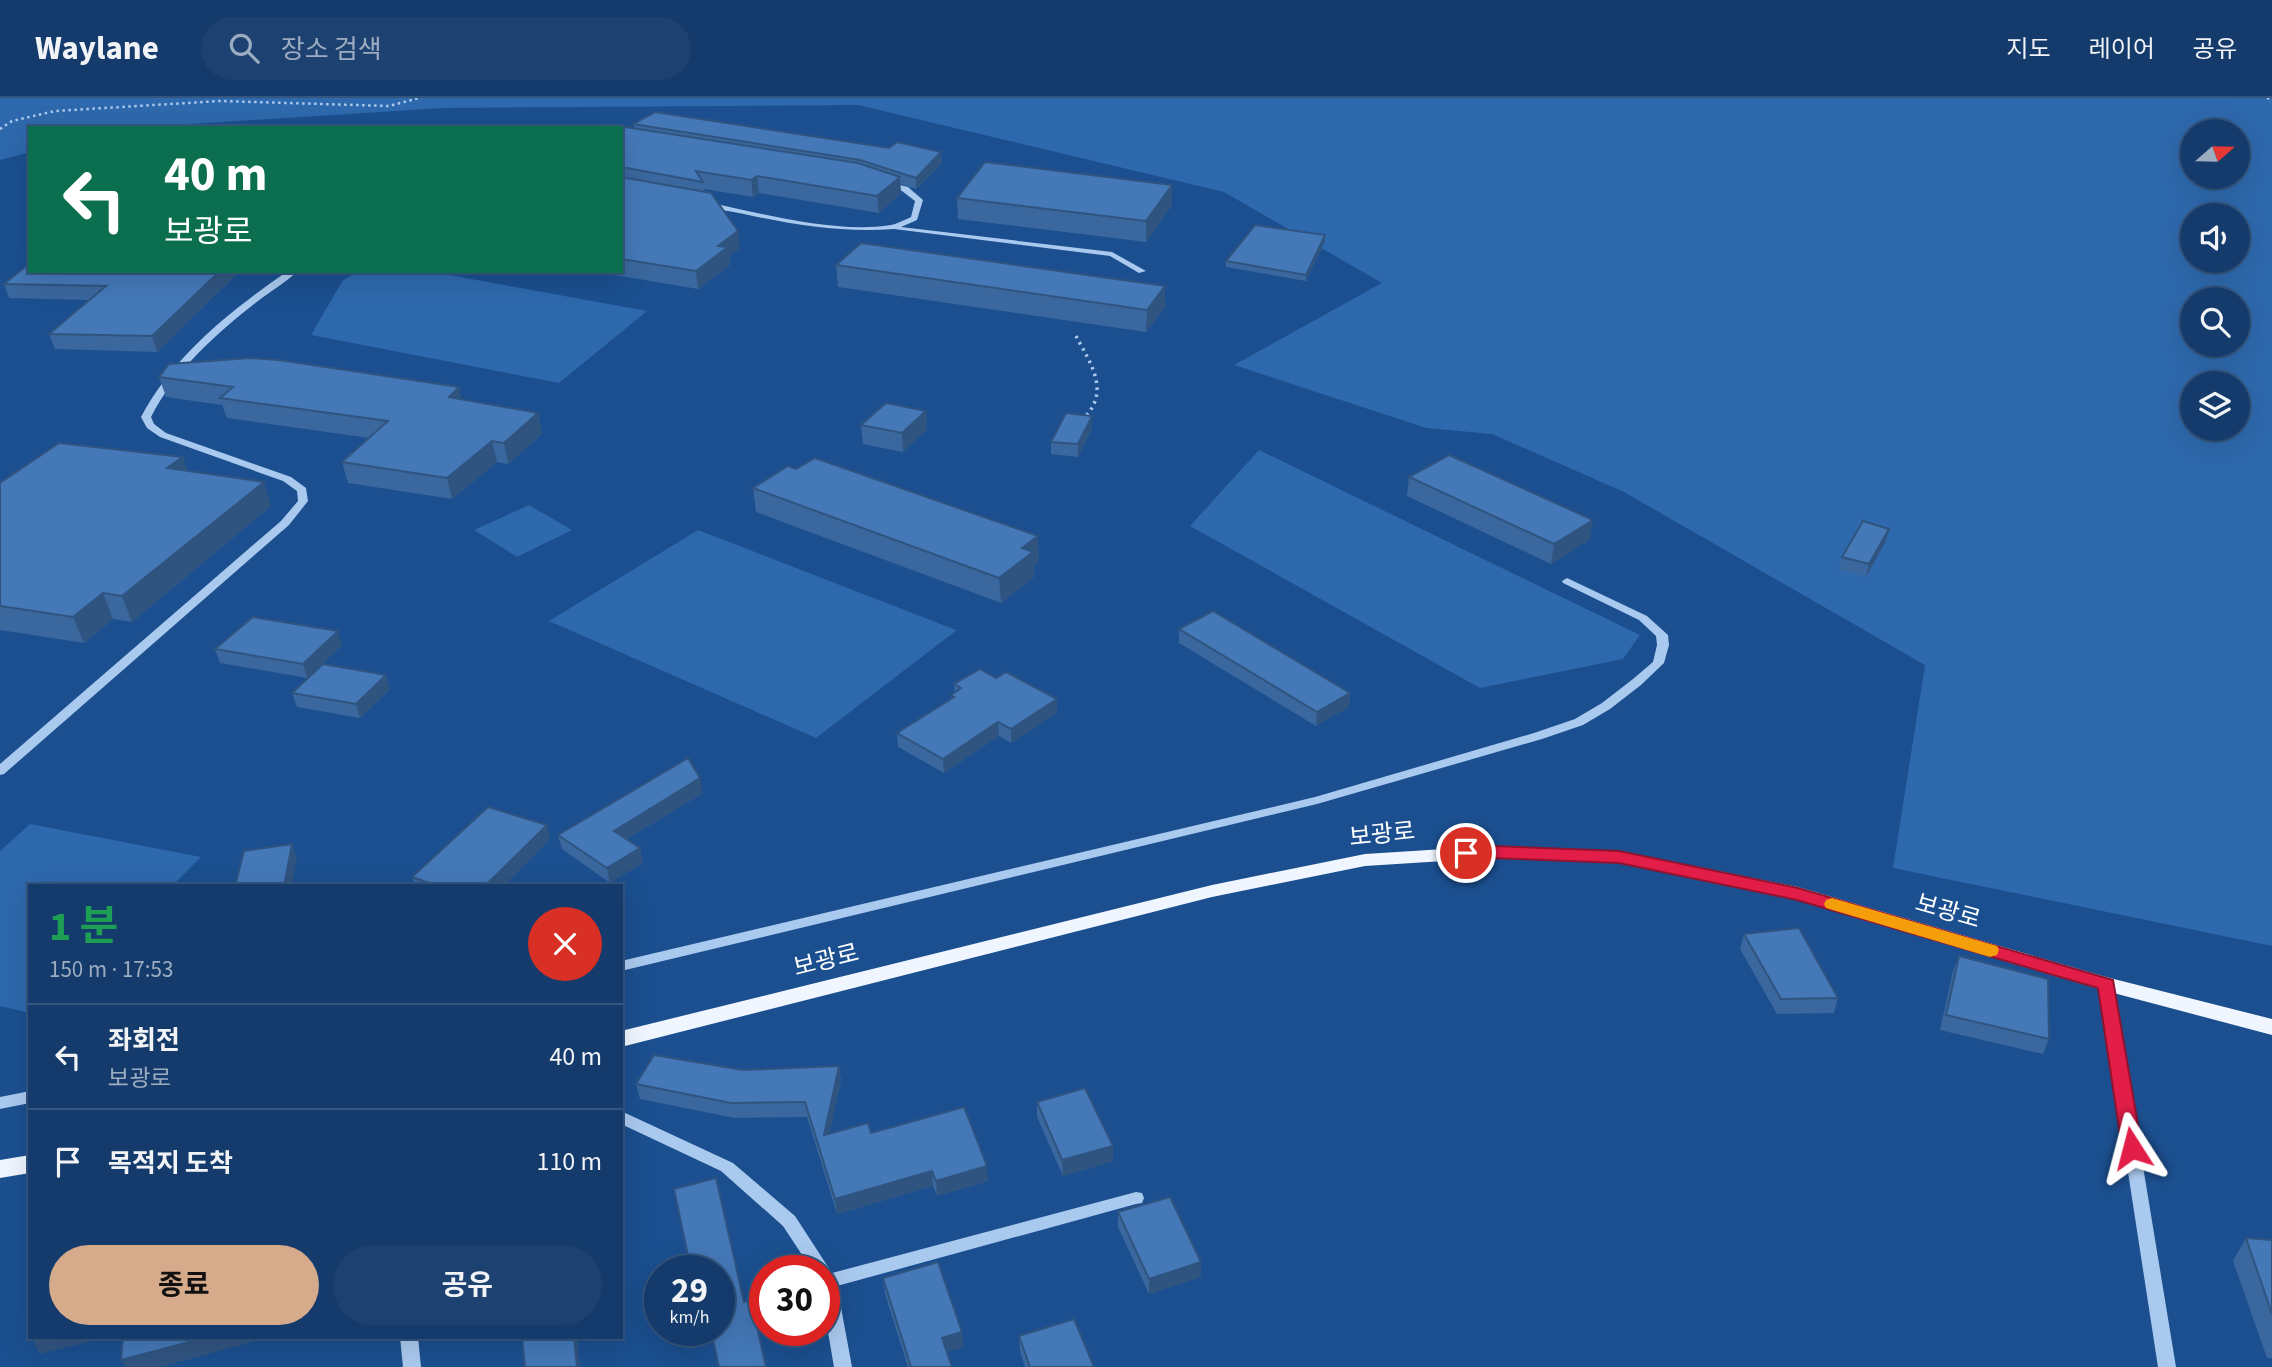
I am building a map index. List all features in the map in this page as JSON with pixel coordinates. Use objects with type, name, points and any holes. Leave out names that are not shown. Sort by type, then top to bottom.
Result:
[{"type":"main road","name":"보광로","points":[[623,1038],[1212,891],[1365,860],[1492,852],[1619,857],[1798,894],[2106,984],[2272,1027]]},
{"type":"main road","points":[[0,1169],[28,1164]]},
{"type":"street","points":[[2106,984],[2166,1367]]},
{"type":"lane","points":[[700,202],[844,229],[876,231],[910,224],[918,217],[919,200],[905,189],[883,181]]},
{"type":"lane","points":[[895,229],[1112,254],[1142,271]]},
{"type":"lane","points":[[0,771],[285,523],[303,501],[302,490],[287,479],[163,435],[150,426],[146,417],[158,394],[187,361],[264,293],[291,273]]},
{"type":"lane","points":[[623,966],[1317,800],[1579,722],[1606,706],[1658,663],[1663,645],[1662,635],[1643,618],[1567,581]]},
{"type":"lane","points":[[0,1103],[28,1097]]},
{"type":"lane","points":[[623,1118],[727,1167],[789,1221],[812,1255]]},
{"type":"lane","points":[[840,1271],[1136,1198]]},
{"type":"lane","points":[[409,1339],[412,1367]]},
{"type":"lane","points":[[839,1346],[843,1367]]},
{"type":"path","points":[[0,129],[12,121],[55,111],[220,101],[389,106],[419,98]]},
{"type":"path","points":[[2267,98],[2272,99]]},
{"type":"path","points":[[1076,336],[1097,377],[1098,392],[1094,410],[1076,422]]},
{"type":"shaded area","points":[[0,98],[2272,98],[2272,946],[1893,868],[1925,665],[1624,492],[1492,434],[1426,428],[1234,365],[1382,283],[1224,192],[858,105],[443,108],[158,126],[28,126],[28,153],[0,160]]},
{"type":"shaded area","points":[[356,273],[438,273],[647,311],[559,383],[311,335],[343,280]]},
{"type":"shaded area","points":[[1259,450],[1640,635],[1623,659],[1480,688],[1190,526]]},
{"type":"shaded area","points":[[529,505],[572,530],[517,557],[474,530]]},
{"type":"shaded area","points":[[698,530],[957,630],[816,738],[549,621]]},
{"type":"shaded area","points":[[30,824],[201,857],[174,884],[28,884],[28,1013],[0,1006],[0,851]]},
{"type":"building","points":[[655,112],[889,148],[897,142],[941,152],[916,178],[860,160],[633,124]]},
{"type":"building","points":[[623,127],[858,163],[900,177],[877,196],[757,176],[751,180],[696,171],[703,182],[623,167]]},
{"type":"building","points":[[985,162],[1172,185],[1146,221],[957,198]]},
{"type":"building","points":[[623,177],[711,193],[738,231],[718,246],[728,247],[696,271],[623,259]]},
{"type":"building","points":[[1255,225],[1325,235],[1306,275],[1226,261]]},
{"type":"building","points":[[861,243],[1165,286],[1147,310],[836,265]]},
{"type":"building","points":[[28,265],[28,273],[218,273],[152,336],[49,334],[106,286],[4,284]]},
{"type":"building","points":[[250,358],[459,387],[449,397],[538,413],[504,443],[492,441],[447,478],[342,462],[388,421],[220,398],[233,387],[159,377],[169,364]]},
{"type":"building","points":[[886,403],[926,411],[902,433],[861,425]]},
{"type":"building","points":[[1066,413],[1092,416],[1078,444],[1051,442]]},
{"type":"building","points":[[59,443],[183,457],[167,468],[264,482],[122,596],[103,593],[73,617],[0,606],[0,483]]},
{"type":"building","points":[[1449,455],[1593,520],[1554,544],[1409,477]]},
{"type":"building","points":[[815,458],[1038,536],[1022,548],[1033,552],[999,578],[753,488],[788,466],[796,469]]},
{"type":"building","points":[[1863,521],[1889,529],[1869,564],[1842,557]]},
{"type":"building","points":[[1213,611],[1350,693],[1317,712],[1179,629]]},
{"type":"building","points":[[253,617],[338,631],[303,664],[215,649]]},
{"type":"building","points":[[323,664],[386,675],[356,704],[292,693]]},
{"type":"building","points":[[980,669],[996,678],[1006,672],[1057,699],[1011,729],[998,722],[943,759],[897,733],[954,697],[951,695],[961,688],[954,684]]},
{"type":"building","points":[[688,758],[700,778],[614,831],[640,848],[607,868],[558,835]]},
{"type":"building","points":[[488,807],[547,825],[487,884],[432,884],[412,877]]},
{"type":"building","points":[[292,844],[284,884],[236,884],[244,851]]},
{"type":"building","points":[[1799,928],[1838,998],[1781,999],[1744,934]]},
{"type":"building","points":[[1959,956],[2048,979],[2049,1039],[1946,1015]]},
{"type":"building","points":[[654,1055],[743,1070],[839,1066],[824,1135],[868,1123],[871,1133],[964,1107],[987,1166],[936,1181],[932,1171],[835,1199],[805,1102],[731,1103],[636,1084]]},
{"type":"building","points":[[1085,1088],[1113,1146],[1062,1160],[1037,1102]]},
{"type":"building","points":[[716,1178],[733,1255],[688,1255],[674,1189]]},
{"type":"building","points":[[1170,1197],[1201,1262],[1149,1279],[1118,1212]]},
{"type":"building","points":[[2246,1238],[2272,1240],[2272,1314]]},
{"type":"building","points":[[735,1262],[744,1302],[749,1301],[749,1346],[761,1346],[766,1367],[719,1367],[714,1346],[735,1346]]},
{"type":"building","points":[[938,1262],[962,1332],[942,1338],[952,1367],[911,1367],[883,1278]]},
{"type":"building","points":[[1074,1319],[1094,1367],[1030,1367],[1019,1336]]},
{"type":"building","points":[[123,1339],[200,1339],[121,1360]]},
{"type":"building","points":[[522,1339],[574,1339],[577,1367],[525,1367]]},
{"type":"slow traffic","points":[[1832,904],[1990,950]]},
{"type":"route","points":[[1466,853],[1619,857],[1798,894],[2106,984],[2132,1148]]}]
